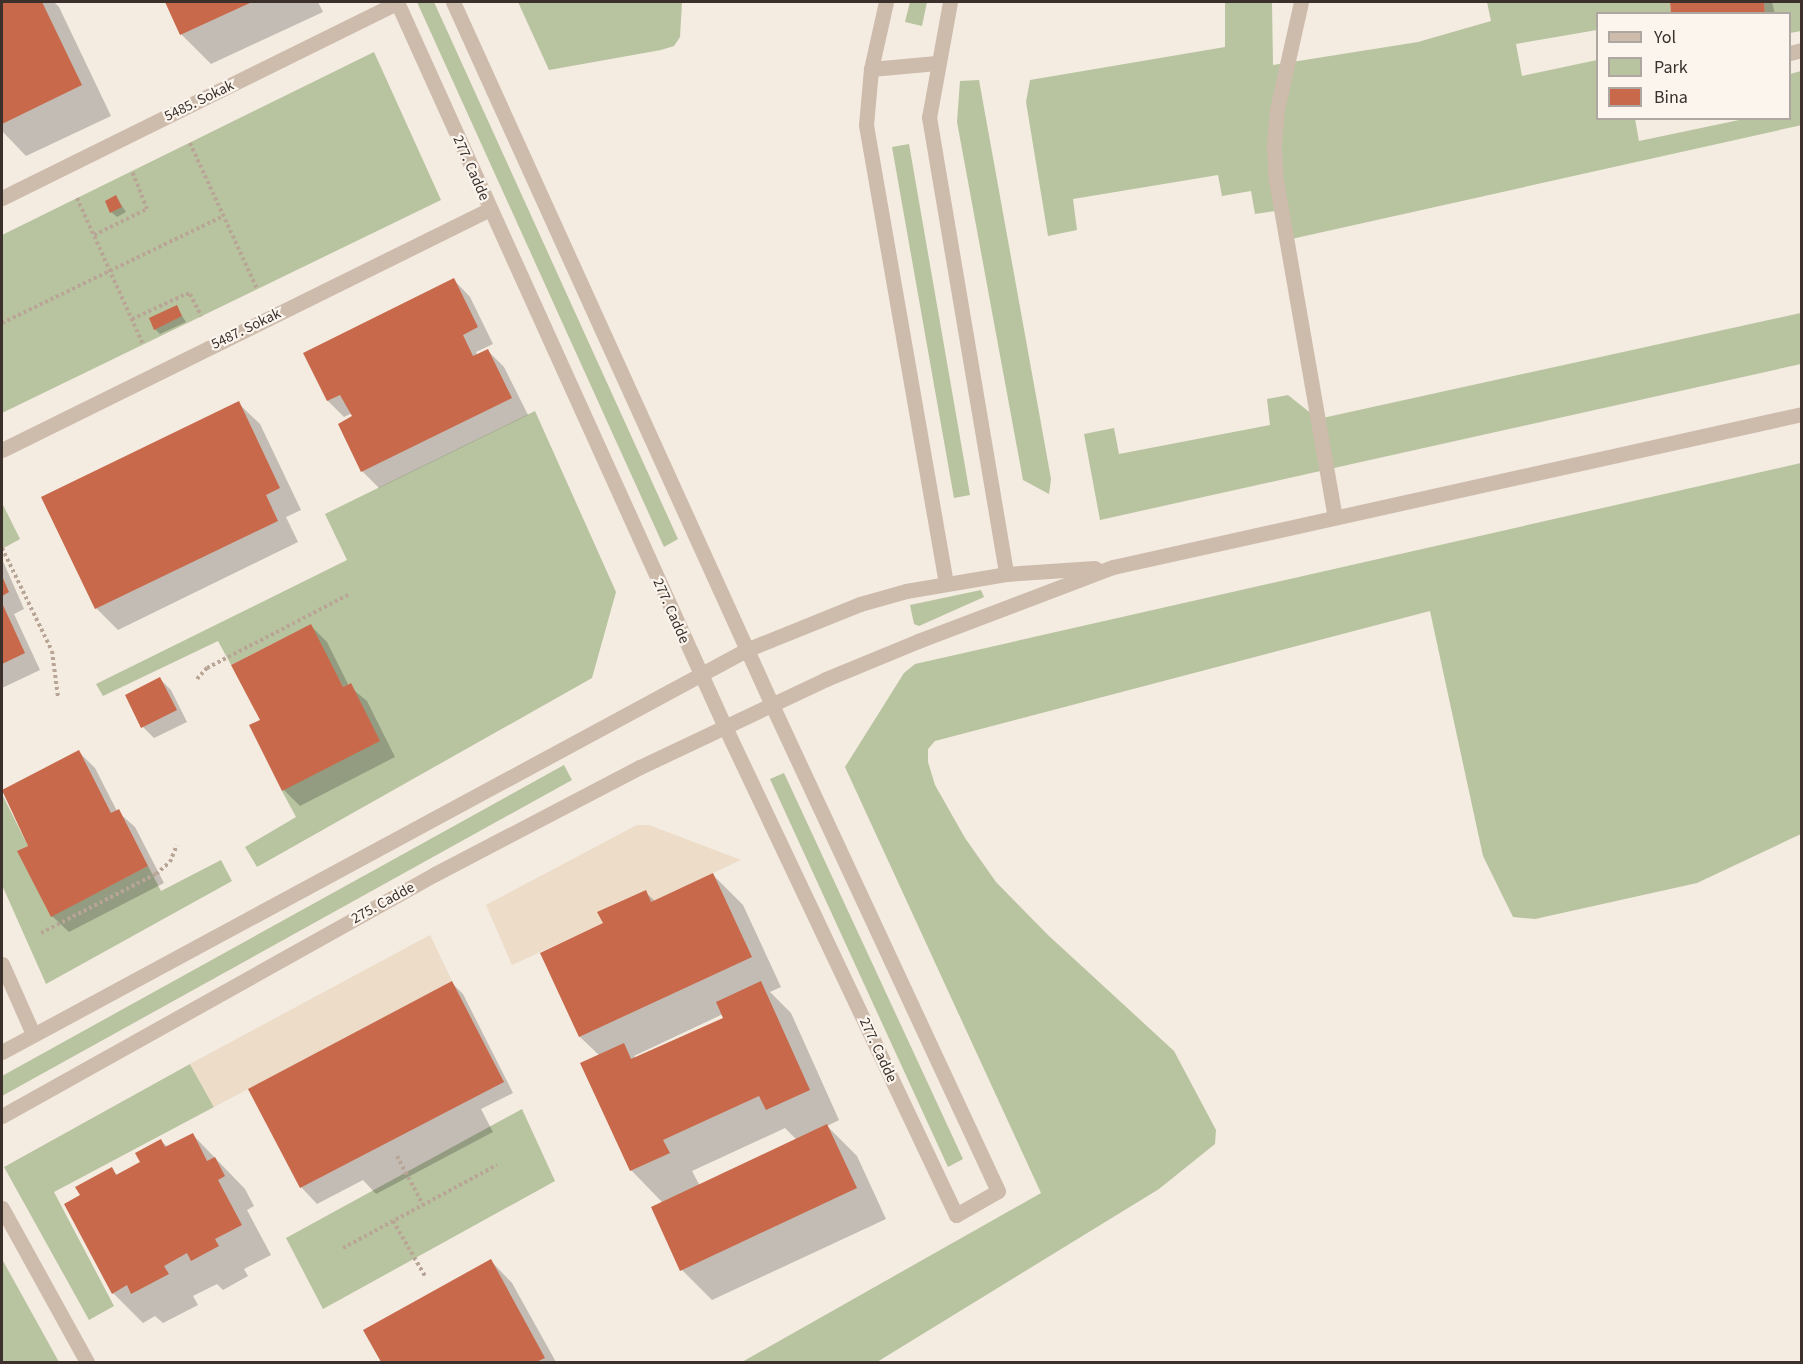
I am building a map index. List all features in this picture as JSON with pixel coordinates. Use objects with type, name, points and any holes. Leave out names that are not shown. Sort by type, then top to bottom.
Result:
[{"type":"street","name":"5485. Sokak","points":[[2,198],[397,2]]},
{"type":"street","name":"277. Cadde","points":[[397,2],[700,674],[956,1215],[998,1191],[772,705]]},
{"type":"street","points":[[453,2],[772,705]]},
{"type":"street","points":[[886,2],[872,69],[866,124],[870,159],[946,583]]},
{"type":"street","points":[[950,2],[937,63],[929,117],[1006,574]]},
{"type":"street","points":[[1301,2],[1277,109],[1274,147],[1276,180],[1335,517]]},
{"type":"street","points":[[872,69],[937,63]]},
{"type":"street","name":"5487. Sokak","points":[[2,450],[490,209]]},
{"type":"street","points":[[2,1052],[700,674],[746,650],[860,604],[946,583],[1006,574],[1113,567],[1802,414]]},
{"type":"street","name":"275. Cadde","points":[[2,1116],[444,870],[725,727],[918,640],[1113,567]]},
{"type":"street","points":[[2,964],[33,1034]]},
{"type":"street","points":[[2,1208],[87,1362]]},
{"type":"path","points":[[190,143],[257,289]]},
{"type":"path","points":[[94,235],[147,209],[132,171]]},
{"type":"path","points":[[77,198],[143,344]]},
{"type":"path","points":[[2,323],[223,216]]},
{"type":"path","points":[[132,319],[186,294],[190,294],[201,316]]},
{"type":"path","points":[[2,548],[52,651],[58,697]]},
{"type":"path","points":[[197,679],[207,668],[348,594]]},
{"type":"path","points":[[41,933],[156,874],[170,862],[177,845]]},
{"type":"path","points":[[397,1156],[423,1205]]},
{"type":"path","points":[[343,1248],[497,1165]]},
{"type":"path","points":[[393,1221],[425,1276]]},
{"type":"green space","points":[[417,2],[434,2],[678,539],[664,547]]},
{"type":"green space","points":[[518,2],[682,2],[680,37],[674,46],[661,50],[549,70]]},
{"type":"green space","points":[[910,2],[927,2],[922,26],[905,22]]},
{"type":"green space","points":[[1225,2],[1272,2],[1273,65],[1418,42],[1491,21],[1487,2],[1670,2],[1671,12],[1596,12],[1596,30],[1516,44],[1522,76],[1596,60],[1596,120],[1635,120],[1639,141],[1739,120],[1791,120],[1791,74],[1801,71],[1802,125],[1287,240],[1281,210],[1255,214],[1251,191],[1222,196],[1218,175],[1073,199],[1077,230],[1048,236],[1026,102],[1030,80],[1225,47]]},
{"type":"green space","points":[[1764,2],[1801,2],[1801,31],[1791,33],[1791,12],[1765,12]]},
{"type":"green space","points":[[374,52],[441,200],[2,413],[2,235]]},
{"type":"green space","points":[[979,80],[1051,479],[1049,494],[1023,480],[957,122],[960,81]]},
{"type":"green space","points":[[909,144],[970,495],[954,498],[892,147]]},
{"type":"green space","points":[[1801,313],[1801,364],[1100,520],[1084,434],[1114,428],[1119,454],[1270,425],[1267,399],[1288,395],[1318,419]]},
{"type":"green space","points":[[535,411],[616,592],[592,678],[257,867],[245,847],[296,817],[282,791],[351,683],[343,687],[310,625],[231,665],[218,641],[103,696],[96,684],[347,560],[325,514]]},
{"type":"green space","points":[[1801,463],[1801,834],[1697,883],[1535,919],[1513,917],[1483,856],[1430,611],[935,741],[928,749],[928,762],[935,785],[965,838],[996,882],[1048,935],[1174,1051],[1216,1130],[1215,1144],[1159,1189],[877,1362],[742,1362],[1041,1193],[845,767],[904,673],[915,664]]},
{"type":"green space","points":[[2,503],[20,539],[2,549]]},
{"type":"green space","points":[[981,590],[984,597],[919,626],[914,624],[910,605]]},
{"type":"green space","points":[[564,765],[572,780],[2,1096],[2,1076]]},
{"type":"green space","points":[[784,773],[963,1159],[948,1167],[770,779]]},
{"type":"green space","points":[[2,794],[28,846],[18,851],[51,916],[148,866],[161,891],[221,860],[232,881],[46,984],[2,885]]},
{"type":"green space","points":[[190,1064],[214,1107],[54,1192],[114,1306],[89,1320],[4,1167]]},
{"type":"green space","points":[[522,1109],[555,1181],[323,1309],[286,1238]]},
{"type":"green space","points":[[2,1259],[59,1362],[2,1362]]},
{"type":"shaded area","points":[[637,825],[649,825],[741,860],[651,902],[645,890],[598,912],[603,923],[512,965],[486,905]]},
{"type":"shaded area","points":[[430,935],[452,981],[214,1107],[190,1064]]},
{"type":"building","points":[[2,2],[42,2],[82,85],[2,124]]},
{"type":"building","points":[[165,2],[252,2],[180,35]]},
{"type":"building","points":[[1670,2],[1764,2],[1765,12],[1671,12]]},
{"type":"building","points":[[116,195],[122,207],[110,213],[105,201]]},
{"type":"building","points":[[454,278],[478,327],[463,335],[473,356],[488,349],[512,398],[361,472],[338,424],[352,416],[340,395],[327,401],[303,353]]},
{"type":"building","points":[[177,305],[182,316],[154,330],[149,318]]},
{"type":"building","points":[[239,401],[280,488],[266,495],[278,521],[95,609],[41,497]]},
{"type":"building","points":[[2,576],[9,592],[2,596]]},
{"type":"building","points":[[2,603],[25,653],[2,664]]},
{"type":"building","points":[[311,624],[343,687],[351,683],[380,741],[282,791],[249,725],[260,720],[231,665]]},
{"type":"building","points":[[160,677],[177,710],[141,728],[125,695]]},
{"type":"building","points":[[79,750],[111,813],[119,809],[148,866],[51,917],[17,851],[28,846],[2,790]]},
{"type":"building","points":[[713,873],[752,957],[579,1037],[540,953],[603,923],[597,912],[646,890],[651,902]]},
{"type":"building","points":[[452,981],[504,1082],[300,1188],[248,1089]]},
{"type":"building","points":[[761,981],[810,1090],[766,1110],[759,1096],[663,1140],[670,1153],[630,1171],[580,1063],[624,1043],[631,1059],[723,1018],[716,1002]]},
{"type":"building","points":[[827,1124],[857,1188],[680,1271],[651,1207]]},
{"type":"building","points":[[193,1133],[207,1161],[215,1157],[225,1176],[218,1180],[242,1225],[215,1239],[219,1246],[191,1261],[187,1253],[164,1266],[169,1274],[131,1294],[127,1285],[112,1294],[64,1204],[80,1195],[75,1187],[112,1167],[116,1175],[140,1162],[135,1153],[161,1139],[165,1147]]},
{"type":"building","points":[[491,1259],[545,1358],[536,1362],[381,1362],[363,1330]]}]
